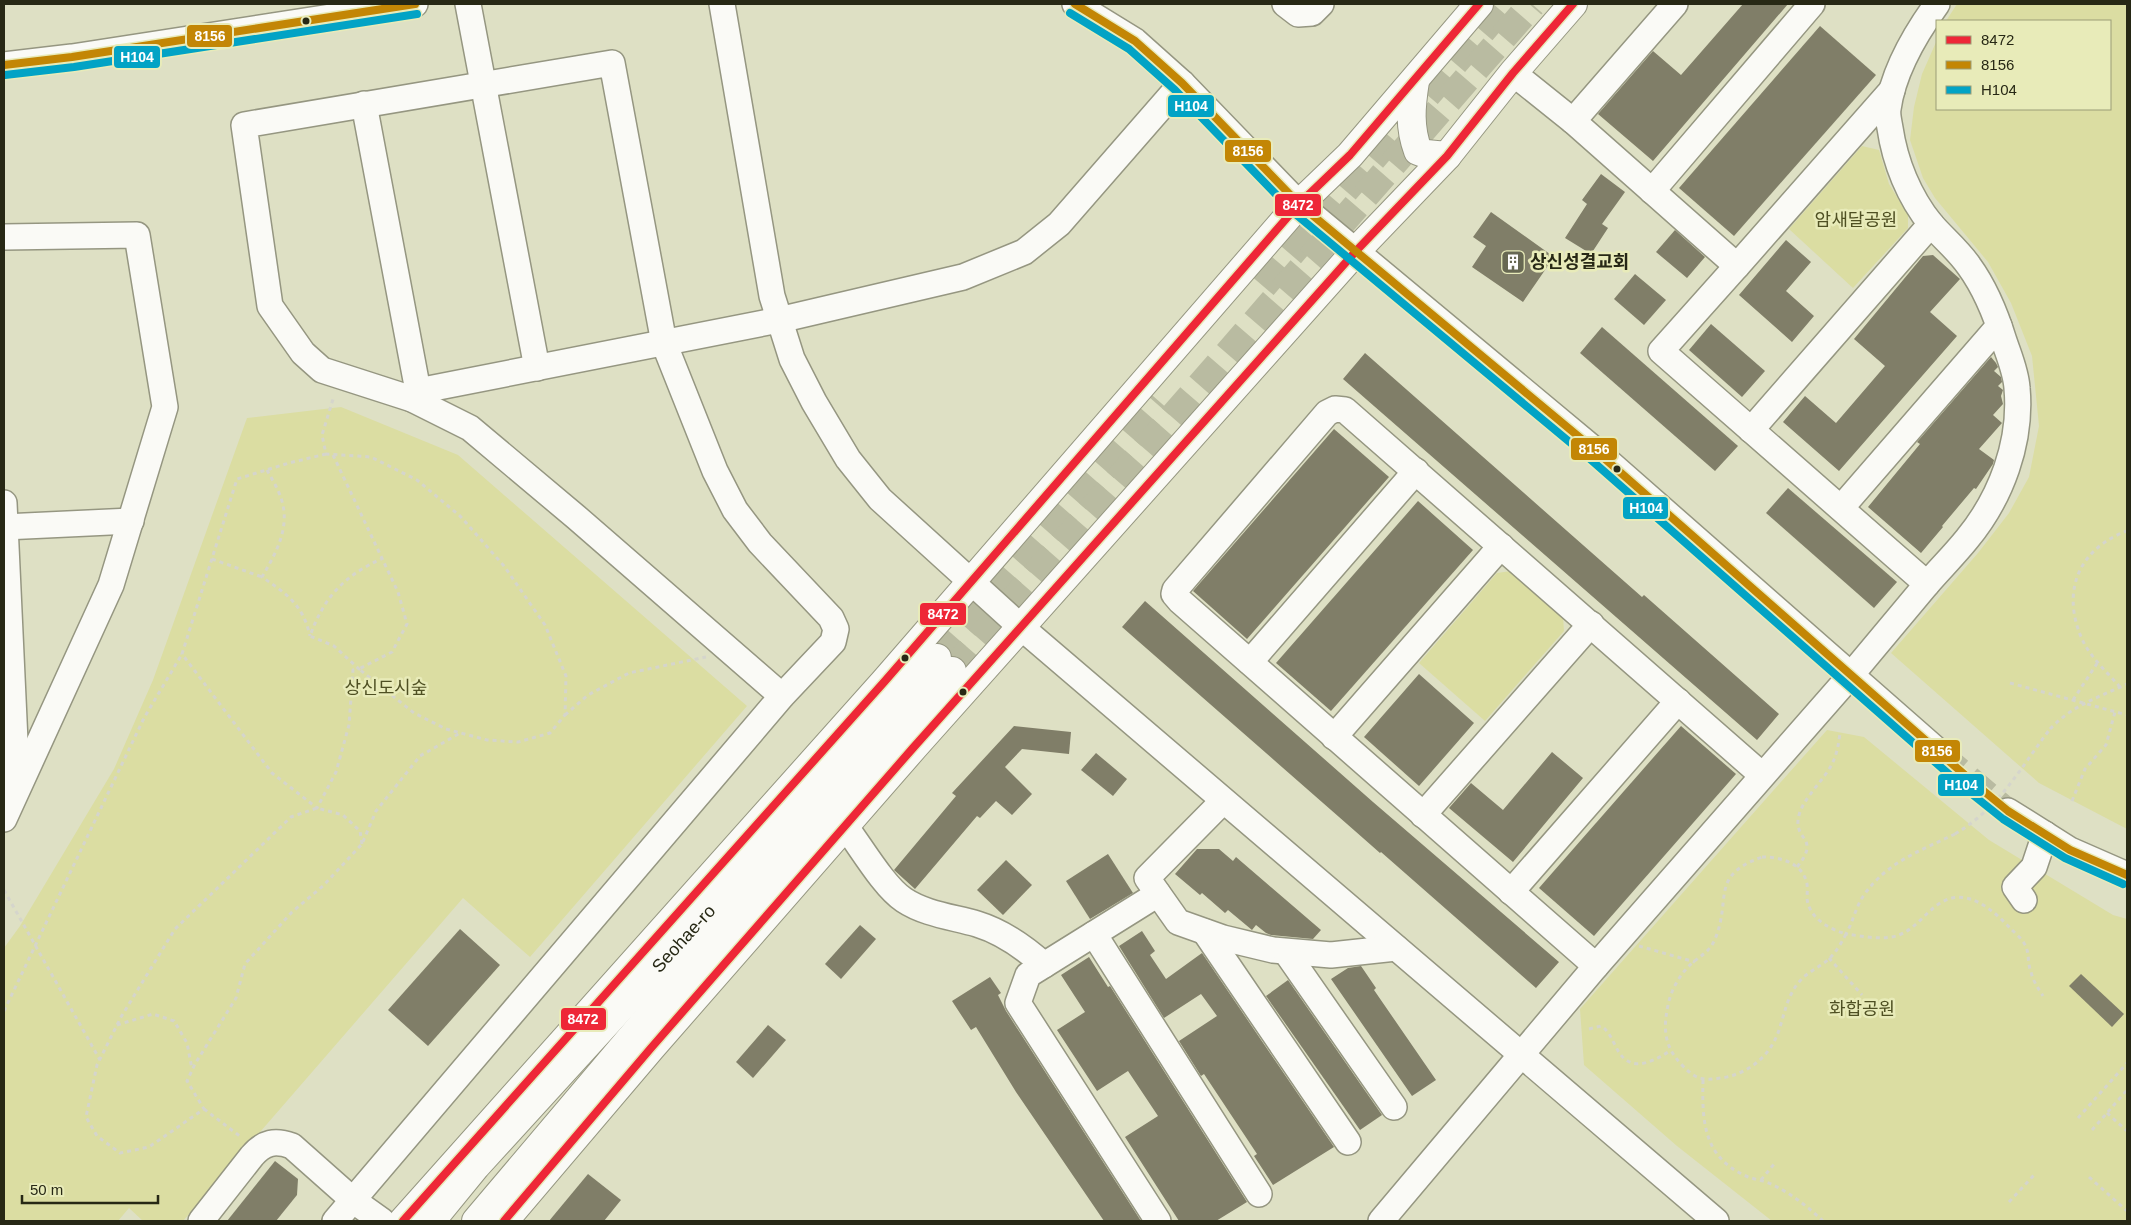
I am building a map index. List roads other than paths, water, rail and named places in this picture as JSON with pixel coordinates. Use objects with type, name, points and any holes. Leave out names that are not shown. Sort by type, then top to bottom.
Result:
[{"type":"main road","name":"Seohae-ro","points":[[504,1221],[651,1048],[846,826],[942,667],[970,581],[1299,204],[1350,155],[1416,81],[1479,4]]},
{"type":"main road","name":"Seohae-ro","points":[[431,1221],[476,1166],[833,775],[942,667],[1022,628],[1356,252],[1447,156],[1513,73],[1573,4]]},
{"type":"main road","points":[[1416,81],[1412,98],[1412,133],[1418,151],[1426,154],[1447,156]]},
{"type":"main road","name":"Seohae-ro","points":[[403,1221],[942,667]]},
{"type":"main road","name":"Seohae-ro","points":[[476,1221],[942,667]]},
{"type":"street","points":[[4,65],[72,57],[415,4]]},
{"type":"street","points":[[468,4],[537,368]]},
{"type":"street","points":[[722,4],[772,296],[779,320],[792,359],[848,459],[880,499],[1022,628],[1716,1221]]},
{"type":"street","points":[[1075,4],[1135,41],[1182,83],[1299,204],[1596,451],[1941,754]]},
{"type":"street","points":[[1285,4],[1298,14],[1312,13],[1321,4]]},
{"type":"street","points":[[1573,121],[1675,4]]},
{"type":"street","points":[[1652,191],[1812,4]]},
{"type":"street","points":[[1381,1221],[1520,1054],[1968,538],[2001,484],[2011,454],[2018,420],[2017,387],[1999,326],[1992,306],[1970,267],[1931,224],[1899,169],[1888,110],[1897,76],[1911,47],[1937,4]]},
{"type":"street","points":[[335,1221],[354,1201],[782,696],[833,642],[836,636],[835,623],[760,543],[735,510],[715,471],[664,343],[612,63],[244,125],[270,306],[303,353],[322,370],[415,395],[470,428],[576,517],[782,696]]},
{"type":"street","points":[[1513,73],[1573,121],[1737,266]]},
{"type":"street","points":[[415,395],[537,368],[779,320],[963,277],[1024,252],[1059,224],[1182,83]]},
{"type":"street","points":[[1894,88],[1661,351],[1927,584]]},
{"type":"street","points":[[364,104],[415,395]]},
{"type":"street","points":[[1751,430],[1931,224]]},
{"type":"street","points":[[4,237],[137,235],[165,407],[111,585],[4,819]]},
{"type":"street","points":[[1841,508],[1999,326]]},
{"type":"street","points":[[1596,966],[1176,598],[1174,594],[1178,585],[1331,411],[1340,409],[1350,413],[1762,775]]},
{"type":"street","points":[[1250,662],[1416,471]]},
{"type":"street","points":[[4,503],[17,790]]},
{"type":"street","points":[[4,527],[131,521]]},
{"type":"street","points":[[1334,736],[1501,546]]},
{"type":"street","points":[[1423,815],[1590,624]]},
{"type":"street","points":[[1511,892],[1678,701]]},
{"type":"street","points":[[1223,801],[1147,878],[1178,922],[1231,940],[1286,952],[1331,955],[1396,948]]},
{"type":"street","points":[[2008,811],[2070,850],[2127,875]]},
{"type":"street","points":[[846,826],[893,891],[905,901],[927,910],[978,924],[1003,934],[1028,951],[1044,965]]},
{"type":"street","points":[[2024,900],[2015,887],[2034,867],[2045,834]]},
{"type":"street","points":[[1158,894],[1028,975],[1018,1003],[1158,1221]]},
{"type":"street","points":[[1205,932],[1348,1142]]},
{"type":"street","points":[[1094,934],[1259,1194]]},
{"type":"street","points":[[1286,952],[1394,1107]]},
{"type":"street","points":[[201,1221],[257,1150],[270,1142],[292,1146],[354,1201],[382,1221]]},
{"type":"tunnel","points":[[1263,286],[1505,4]]},
{"type":"tunnel","points":[[952,671],[1532,4]]},
{"type":"tunnel","points":[[937,658],[1161,403]]},
{"type":"tunnel","points":[[1941,754],[2008,811]]},
{"type":"place","name":"상신성결교회","points":[[1513,262]]},
{"type":"park label","name":"암새달공원","points":[[1856,220]]},
{"type":"park label","name":"상신도시숲","points":[[386,688]]},
{"type":"park label","name":"화합공원","points":[[1862,1009]]}]
